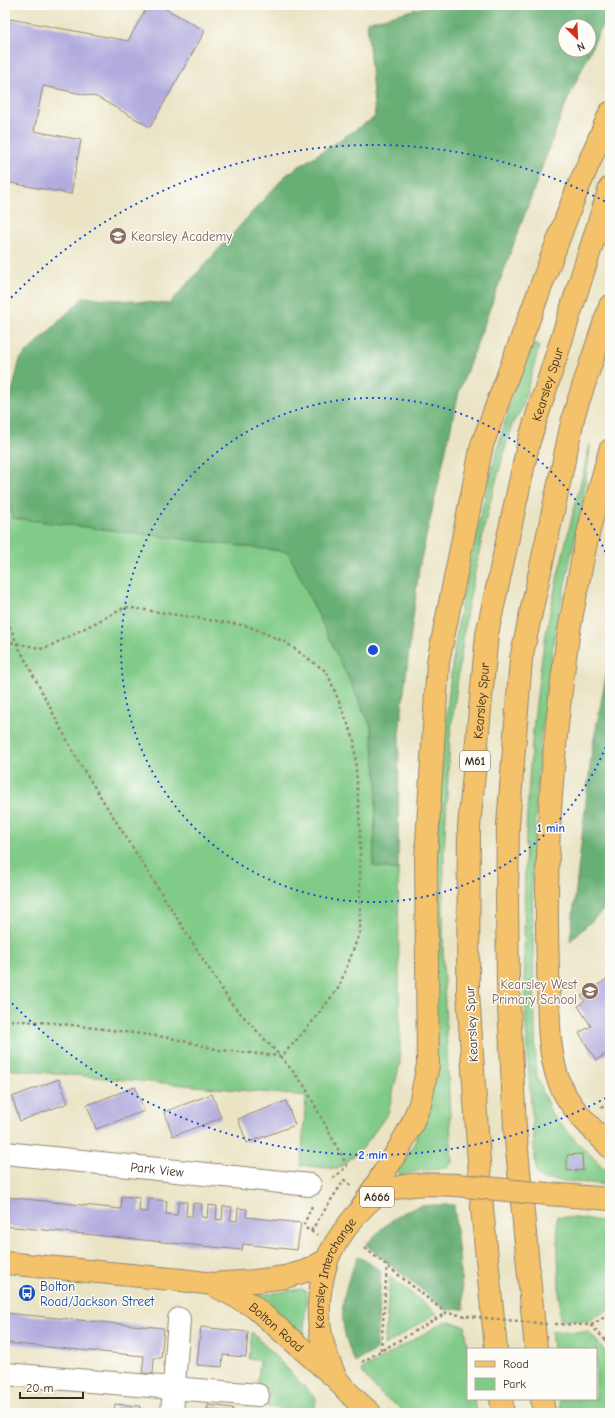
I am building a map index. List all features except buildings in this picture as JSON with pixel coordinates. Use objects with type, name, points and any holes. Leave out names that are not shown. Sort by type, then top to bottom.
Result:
[{"type":"main road","points":[[361,1209],[398,1150],[412,1124],[420,1104],[428,1065],[426,858],[438,662],[482,444],[573,200],[610,113]]},
{"type":"main road","name":"Kearsley Spur","points":[[496,1348],[482,1208],[468,992],[469,827],[487,642],[529,441],[610,188]]},
{"type":"main road","points":[[536,1348],[514,1129],[508,978],[508,825],[521,659],[574,414],[610,306]]},
{"type":"main road","points":[[610,450],[584,550],[564,664],[555,742],[550,828],[547,940],[551,1048],[554,1067],[568,1100],[580,1116],[610,1147]]},
{"type":"main road","name":"Kearsley Interchange","points":[[370,1413],[336,1378],[324,1352],[319,1328],[318,1303],[327,1260],[334,1245],[361,1209],[381,1194],[400,1186],[422,1184],[456,1185],[610,1199]]},
{"type":"main road","name":"Bolton Road","points":[[5,1263],[212,1284],[285,1277],[306,1271],[327,1260]]},
{"type":"main road","name":"Bolton Road","points":[[212,1284],[253,1306],[336,1378]]},
{"type":"main road","points":[[501,1400],[503,1413]]},
{"type":"main road","points":[[542,1400],[544,1413]]},
{"type":"street","name":"Park View","points":[[5,1153],[320,1182]]},
{"type":"street","points":[[172,1413],[179,1320]]},
{"type":"street","points":[[5,1374],[258,1395]]},
{"type":"path","points":[[5,641],[44,649],[126,607],[248,626],[285,642],[327,672],[354,739],[360,828],[360,932],[339,987],[308,1026],[281,1056]]},
{"type":"path","points":[[5,615],[17,644],[78,761],[226,996],[281,1056],[304,1085],[347,1166],[320,1182]]},
{"type":"path","points":[[5,1020],[55,1023],[112,1030],[171,1038],[220,1050],[281,1056]]},
{"type":"path","points":[[311,1231],[344,1180],[351,1185]]},
{"type":"path","points":[[365,1248],[387,1264],[446,1313],[547,1324],[591,1325],[610,1314]]},
{"type":"path","points":[[381,1350],[387,1264]]},
{"type":"path","points":[[362,1362],[446,1313]]},
{"type":"path","points":[[591,1325],[610,1345]]},
{"type":"green space","points":[[432,5],[610,5],[597,36],[597,18],[557,18],[557,58],[587,58],[564,108],[459,392],[419,568],[399,733],[398,870],[373,866],[377,782],[371,726],[288,552],[12,518],[5,462],[5,420],[20,359],[84,297],[169,304],[286,175],[375,117],[367,22]]},
{"type":"green space","points":[[531,342],[536,343],[539,347],[522,409],[512,424],[488,510],[467,610],[450,737],[444,853],[443,959],[452,1163],[447,1168],[418,1171],[401,1176],[398,1173],[399,1170],[416,1140],[444,738],[458,622],[474,542],[490,479],[524,353]]},
{"type":"green space","points":[[590,445],[584,496],[555,631],[539,753],[532,886],[536,1074],[551,1113],[575,1140],[610,1174],[610,1185],[541,1179],[536,1172],[526,1028],[524,935],[526,842],[531,750],[536,703],[542,657],[552,604]],"holes":[[[582,1154],[583,1170],[568,1170]]]},
{"type":"green space","points":[[5,462],[12,518],[288,551],[371,726],[377,782],[373,866],[398,870],[400,1063],[388,1113],[363,1148],[338,1169],[301,1165],[306,1096],[5,1069]]},
{"type":"green space","points":[[610,656],[610,904],[570,941],[592,749]]},
{"type":"green space","points":[[427,1205],[454,1205],[464,1309],[446,1310],[366,1245],[390,1221],[413,1208]]},
{"type":"green space","points":[[557,1216],[610,1222],[610,1309],[588,1321],[560,1319]]},
{"type":"green space","points":[[358,1256],[381,1271],[376,1350],[355,1362],[345,1334],[343,1309],[347,1284]]},
{"type":"green space","points":[[390,1277],[437,1313],[384,1346]]},
{"type":"green space","points":[[302,1289],[307,1292],[304,1336],[298,1337],[248,1293],[267,1294]]},
{"type":"green space","points":[[446,1321],[465,1326],[468,1348],[467,1400],[474,1400],[476,1413],[408,1413],[383,1396],[370,1383],[361,1370]]},
{"type":"green space","points":[[551,1331],[589,1332],[610,1357],[610,1413],[561,1413],[559,1400],[597,1400],[597,1348],[553,1348]]},
{"type":"green space","points":[[252,1332],[316,1399],[314,1413],[267,1407],[269,1389],[257,1387],[260,1361],[249,1359]]},
{"type":"place","name":"Kearsley Academy","points":[[118,236]]},
{"type":"place","name":"Kearsley West Primary School","points":[[590,991]]},
{"type":"place","name":"Bolton Road/Jackson Street","points":[[27,1293]]}]
